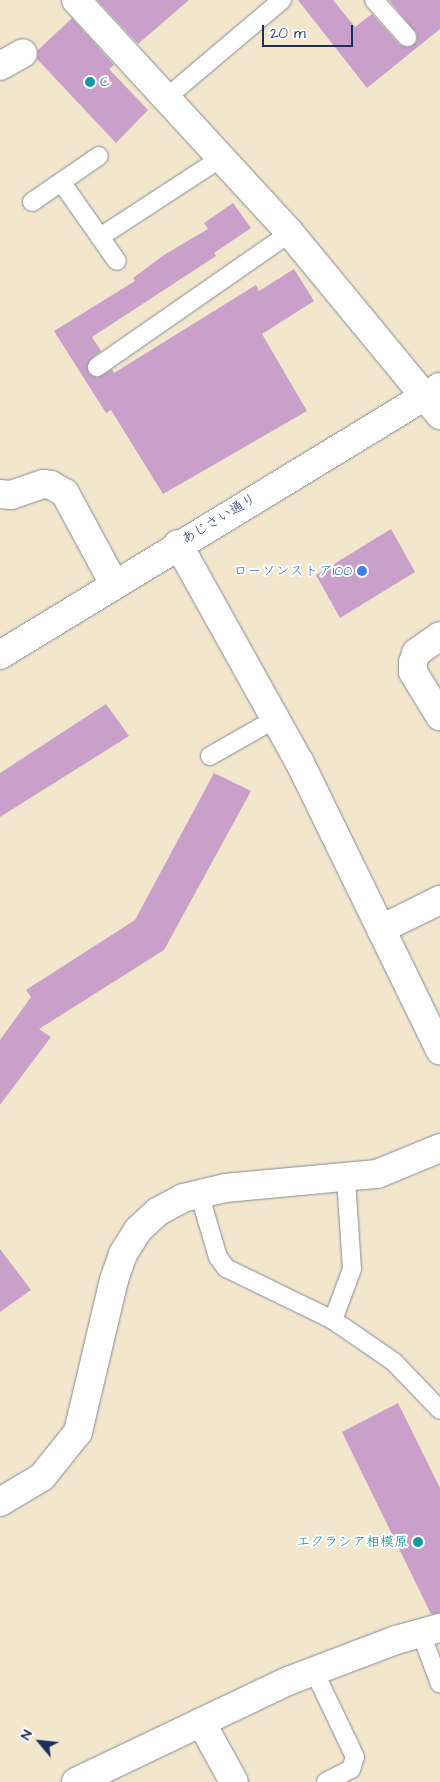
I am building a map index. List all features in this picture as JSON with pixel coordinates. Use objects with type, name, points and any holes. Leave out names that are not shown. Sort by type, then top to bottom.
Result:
[{"type":"street","points":[[76,0],[290,233],[435,399]]},
{"type":"street","name":"あじさい通り","points":[[0,654],[178,544],[435,399]]},
{"type":"street","points":[[0,494],[11,495],[43,484],[51,484],[65,492],[114,584]]},
{"type":"street","points":[[178,544],[275,719],[382,929],[440,1050]]},
{"type":"street","points":[[440,636],[416,653],[413,672],[440,716]]},
{"type":"street","points":[[382,929],[440,900]]},
{"type":"street","points":[[0,1502],[42,1478],[78,1432],[114,1280],[130,1240],[157,1212],[170,1203],[199,1193],[225,1188],[377,1174],[440,1148]]},
{"type":"street","points":[[76,1782],[200,1722],[314,1671],[430,1631]]},
{"type":"street","points":[[200,1722],[234,1782]]},
{"type":"lane","points":[[166,98],[282,0]]},
{"type":"lane","points":[[374,0],[407,38]]},
{"type":"lane","points":[[32,202],[99,156]]},
{"type":"lane","points":[[100,237],[220,158]]},
{"type":"lane","points":[[62,182],[117,261]]},
{"type":"lane","points":[[97,367],[290,233]]},
{"type":"lane","points":[[210,756],[275,719]]},
{"type":"lane","points":[[333,1320],[352,1270],[346,1178]]},
{"type":"lane","points":[[199,1193],[218,1257],[226,1268],[333,1320],[394,1362],[440,1410]]},
{"type":"lane","points":[[430,1631],[440,1684]]},
{"type":"lane","points":[[314,1671],[355,1757],[351,1769],[326,1782]]},
{"type":"building","points":[[97,0],[189,0],[138,44]]},
{"type":"building","points":[[298,0],[333,0],[355,27],[372,14],[399,44],[409,47],[417,41],[417,34],[389,0],[440,0],[440,29],[367,88]]},
{"type":"building","name":"C","points":[[72,18],[114,65],[109,69],[148,110],[116,143],[37,59],[38,50]]},
{"type":"building","points":[[233,203],[251,228],[214,253],[216,256],[92,337],[101,351],[91,359],[87,368],[89,373],[97,378],[112,369],[114,373],[256,285],[259,291],[294,269],[314,301],[262,334],[307,411],[163,494],[111,410],[106,413],[54,331],[135,281],[133,278],[164,255],[208,229],[204,223]]},
{"type":"building","points":[[391,529],[415,572],[340,618],[316,575]]},
{"type":"building","points":[[106,704],[129,736],[0,817],[0,773]]},
{"type":"building","points":[[214,773],[251,791],[164,950],[39,1029],[51,1037],[0,1105],[0,1040],[31,997],[26,990],[135,920]]},
{"type":"building","points":[[0,1249],[31,1290],[0,1312]]},
{"type":"building","name":"エクラシア相模原","points":[[398,1403],[440,1488],[440,1613],[431,1614],[342,1432]]},
{"type":"place","name":"C","points":[[90,82]]},
{"type":"place","name":"ローソンストア100","points":[[362,571]]},
{"type":"place","name":"エクラシア相模原","points":[[418,1542]]}]
